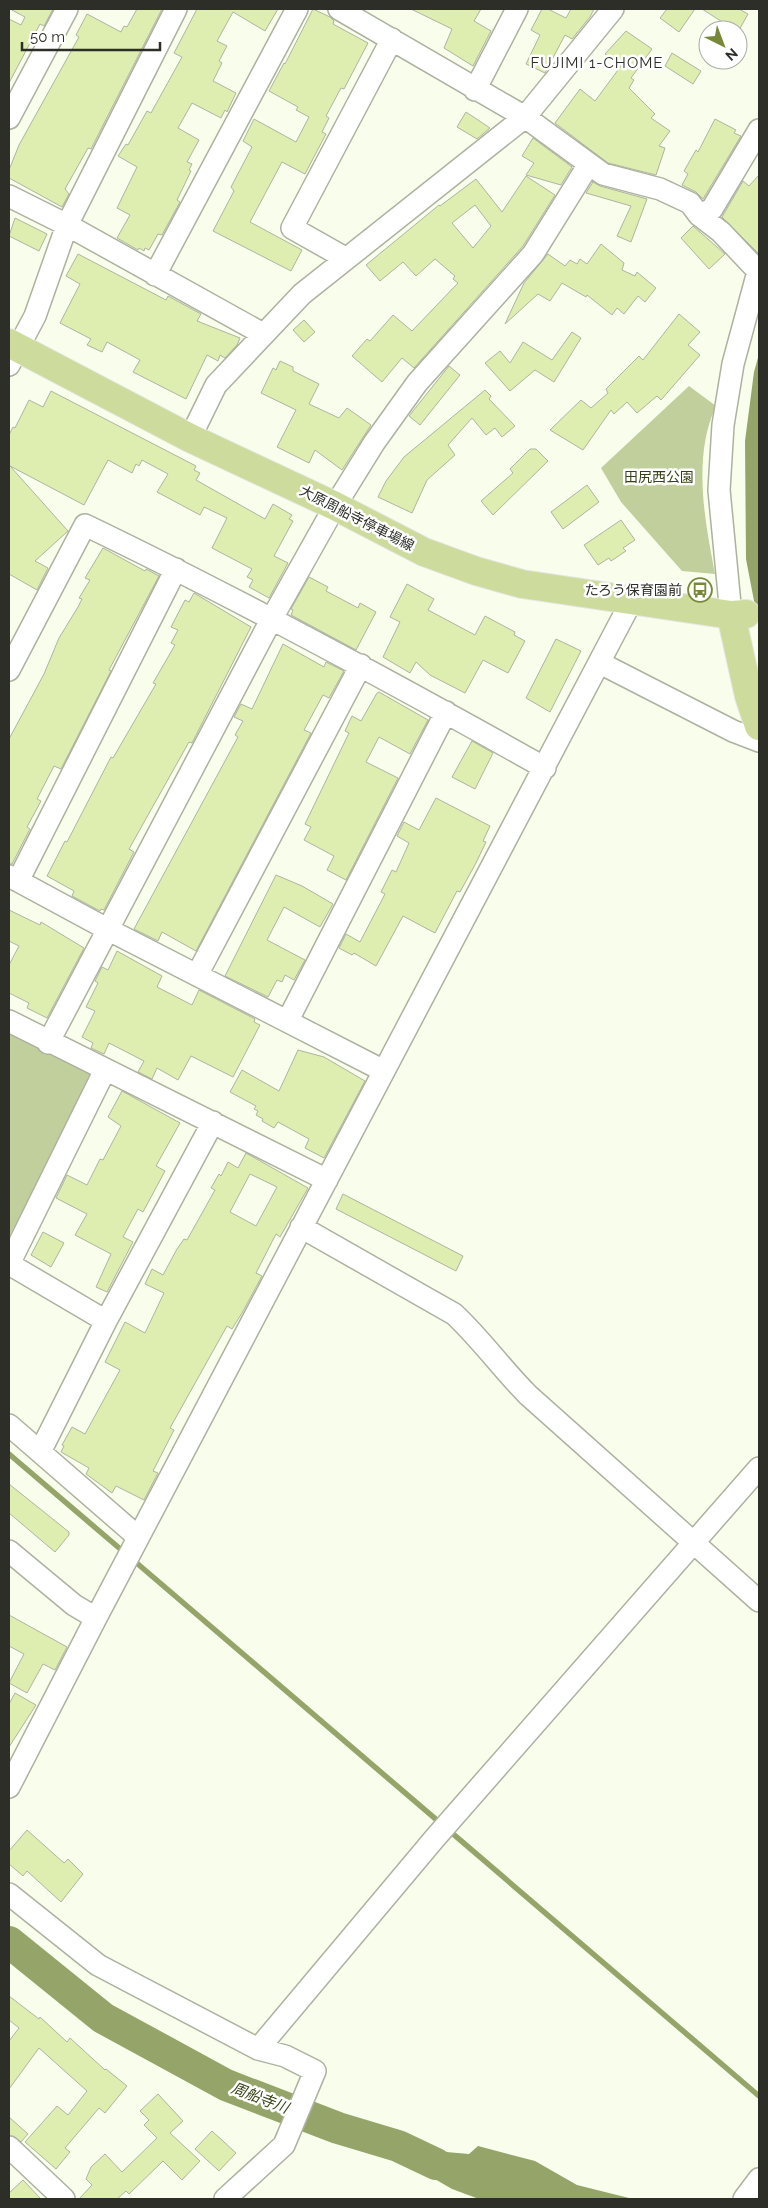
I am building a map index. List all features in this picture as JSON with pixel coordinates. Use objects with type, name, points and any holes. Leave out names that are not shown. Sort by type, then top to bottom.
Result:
[{"type":"main road","name":"大原周船寺停車場線","points":[[12,352],[335,506],[424,552],[476,571],[522,584],[746,615]]},
{"type":"main road","points":[[746,615],[749,696],[759,726]]},
{"type":"street","points":[[9,118],[67,9]]},
{"type":"street","points":[[12,352],[34,316],[67,225],[176,9]]},
{"type":"street","points":[[155,275],[297,9]]},
{"type":"street","points":[[339,9],[475,90],[525,117],[603,174],[660,189],[690,203],[699,215],[721,232],[759,269],[733,364],[723,425],[719,490],[746,615]]},
{"type":"street","points":[[475,90],[517,9]]},
{"type":"street","points":[[190,438],[216,385],[302,294],[525,117],[613,9]]},
{"type":"street","points":[[345,258],[292,228],[392,39]]},
{"type":"street","points":[[699,215],[712,210],[759,130]]},
{"type":"street","points":[[48,1043],[271,620],[335,506],[374,444],[417,383],[533,254],[589,164]]},
{"type":"street","points":[[9,196],[67,225],[263,334]]},
{"type":"street","points":[[9,670],[85,525],[176,569],[271,620],[361,665],[544,768]]},
{"type":"street","points":[[176,569],[14,878],[108,929],[384,1071]]},
{"type":"street","points":[[9,1787],[138,1537],[632,600]]},
{"type":"street","points":[[600,663],[733,731],[759,741]]},
{"type":"street","points":[[197,975],[361,665]]},
{"type":"street","points":[[288,1020],[446,712]]},
{"type":"street","points":[[9,1021],[48,1043],[213,1122],[326,1180]]},
{"type":"street","points":[[105,1070],[9,1264],[106,1321]]},
{"type":"street","points":[[40,1452],[106,1321],[213,1122]]},
{"type":"street","points":[[301,1227],[454,1314],[469,1328],[510,1378],[528,1395],[759,1601]]},
{"type":"street","points":[[9,1425],[138,1537]]},
{"type":"street","points":[[258,2048],[458,1811],[759,1468]]},
{"type":"street","points":[[9,1551],[74,1606],[96,1618]]},
{"type":"street","points":[[9,1894],[98,1965],[258,2048],[285,2056],[316,2071],[284,2145],[225,2199]]},
{"type":"street","points":[[9,2147],[64,2199]]},
{"type":"street","points":[[744,2199],[759,2179]]},
{"type":"green space","name":"田尻西公園","points":[[689,386],[716,406],[704,447],[702,468],[705,511],[715,574],[682,571],[621,502],[601,468]]},
{"type":"green space","points":[[9,1028],[94,1073],[9,1237]]},
{"type":"shaded area","points":[[759,354],[759,627],[746,559],[745,441],[754,372]]},
{"type":"shaded area","points":[[395,2136],[435,2151],[469,2154],[478,2146],[535,2161],[577,2185],[633,2199],[479,2199],[452,2189],[395,2156]]},
{"type":"building","points":[[10,9],[53,9],[44,26],[40,24],[9,83],[9,19],[21,25],[25,17]]},
{"type":"building","points":[[137,9],[162,9],[91,149],[88,148],[65,189],[69,194],[62,207],[9,178],[9,170],[19,145],[79,37],[76,35],[87,14],[121,32],[124,26],[127,27]]},
{"type":"building","points":[[197,9],[278,9],[265,31],[233,12],[217,41],[227,46],[219,61],[222,63],[213,81],[236,93],[227,112],[225,110],[221,118],[192,103],[178,128],[199,140],[187,162],[192,164],[189,170],[191,171],[177,200],[180,202],[162,235],[158,234],[149,250],[145,248],[144,251],[139,248],[138,250],[117,238],[130,215],[117,208],[137,167],[118,156],[126,144],[128,145],[147,111],[151,113],[182,57],[174,53]]},
{"type":"building","points":[[313,9],[330,17],[334,21],[333,24],[368,43],[344,89],[341,88],[326,116],[329,118],[322,132],[326,134],[305,174],[282,162],[250,222],[302,250],[291,271],[213,231],[234,191],[231,187],[252,147],[243,141],[254,119],[296,142],[309,117],[296,110],[298,107],[269,91]]},
{"type":"building","points":[[411,9],[481,9],[474,21],[491,31],[473,66],[444,48],[452,29]]},
{"type":"building","points":[[542,9],[548,9],[566,18],[571,9],[594,9],[590,17],[572,39],[565,35],[545,73],[526,64],[540,35],[531,30]]},
{"type":"building","points":[[667,9],[695,9],[679,32],[660,18]]},
{"type":"building","points":[[702,9],[739,9],[748,14],[745,20],[719,20]]},
{"type":"building","points":[[626,31],[652,49],[631,78],[634,80],[629,88],[655,114],[651,118],[670,131],[659,146],[665,148],[656,175],[608,163],[555,123],[580,89],[595,101],[621,66],[605,54]]},
{"type":"building","points":[[672,53],[701,71],[693,84],[665,66]]},
{"type":"building","points":[[466,112],[490,128],[477,139],[457,127]]},
{"type":"building","points":[[715,119],[736,130],[734,133],[741,136],[703,199],[696,192],[682,185],[688,174],[684,171],[696,150],[698,152]]},
{"type":"building","points":[[533,138],[572,167],[561,185],[526,175],[534,163],[522,156]]},
{"type":"building","points":[[759,175],[759,254],[722,217],[743,181],[749,186]]},
{"type":"building","points":[[526,176],[555,195],[523,246],[414,368],[402,358],[382,382],[352,356],[367,339],[370,341],[393,315],[412,331],[458,283],[453,279],[455,276],[435,259],[416,276],[403,262],[380,281],[366,265],[439,205],[476,179],[502,212]],"holes":[[[475,205],[491,226],[473,248],[452,223]]]},
{"type":"building","points":[[593,182],[600,186],[647,199],[631,242],[617,236],[631,206],[586,193]]},
{"type":"building","points":[[15,218],[47,234],[39,251],[9,236]]},
{"type":"building","points":[[693,226],[725,254],[709,269],[681,238]]},
{"type":"building","points":[[601,244],[624,263],[622,270],[635,276],[637,272],[656,288],[645,302],[638,296],[624,314],[617,308],[612,315],[587,295],[586,297],[562,283],[550,301],[538,294],[505,324],[524,283],[548,254],[565,266],[570,260],[577,264],[580,259],[587,264]]},
{"type":"building","points":[[78,254],[166,300],[168,296],[201,314],[197,321],[240,338],[237,345],[225,358],[220,355],[218,361],[207,355],[186,399],[133,372],[140,360],[107,342],[102,352],[87,345],[91,339],[60,323],[80,284],[66,276]]},
{"type":"building","points":[[679,314],[700,332],[688,345],[700,355],[661,400],[657,396],[637,413],[627,402],[614,414],[611,410],[583,450],[550,430],[581,400],[591,408],[608,393],[606,389],[639,356],[643,360]]},
{"type":"building","points":[[304,320],[315,332],[304,342],[293,330]]},
{"type":"building","points":[[572,332],[581,338],[554,382],[535,370],[510,391],[485,363],[500,351],[510,363],[523,342],[552,360]]},
{"type":"building","points":[[280,361],[293,367],[293,371],[319,384],[309,404],[339,418],[347,408],[371,425],[342,470],[315,450],[309,463],[277,447],[296,410],[261,393],[273,368],[276,370]]},
{"type":"building","points":[[449,366],[460,375],[420,425],[409,416]]},
{"type":"building","points":[[485,390],[491,396],[489,399],[515,426],[502,437],[495,428],[486,435],[472,418],[448,445],[455,455],[427,480],[412,513],[378,497],[386,481],[404,457]]},
{"type":"building","points":[[51,391],[196,466],[194,470],[200,473],[196,480],[265,519],[273,504],[292,515],[289,519],[293,521],[274,556],[288,563],[269,598],[249,587],[253,580],[247,577],[252,569],[212,548],[227,518],[204,507],[200,515],[157,492],[168,474],[142,460],[139,466],[136,464],[132,473],[108,460],[84,505],[10,466],[68,531],[35,561],[48,568],[37,590],[9,574],[9,435],[13,427],[15,428],[29,400],[43,407]]},
{"type":"building","points":[[530,449],[536,449],[548,461],[493,515],[481,501],[513,473],[510,469]]},
{"type":"building","points":[[587,485],[599,502],[563,529],[551,512]]},
{"type":"building","points":[[621,520],[635,540],[623,548],[626,551],[611,561],[609,558],[598,565],[584,545]]},
{"type":"building","points":[[103,548],[145,571],[146,569],[159,576],[109,670],[111,671],[61,769],[54,766],[37,799],[41,801],[27,827],[30,829],[12,864],[9,864],[9,739],[44,674],[59,638],[82,599],[79,598],[90,580],[85,578]]},
{"type":"building","points":[[309,577],[328,587],[326,591],[358,608],[360,603],[376,612],[356,650],[291,615],[293,610],[291,609]]},
{"type":"building","points":[[407,584],[434,599],[428,610],[475,635],[485,616],[515,632],[514,635],[525,641],[508,673],[483,660],[465,693],[430,675],[416,662],[410,673],[383,657],[400,622],[390,617]]},
{"type":"building","points":[[194,593],[251,627],[192,743],[189,742],[129,849],[134,852],[104,910],[101,909],[100,911],[72,896],[74,891],[47,876],[65,841],[67,842],[111,757],[113,758],[156,684],[153,683],[175,645],[171,643],[178,630],[171,627],[185,600],[189,602]]},
{"type":"building","points":[[556,639],[581,651],[550,712],[526,698]]},
{"type":"building","points":[[283,644],[324,667],[326,662],[344,671],[329,698],[323,695],[304,730],[311,733],[196,951],[162,932],[158,941],[134,929],[238,737],[235,735],[243,721],[234,717],[241,704],[252,709]]},
{"type":"building","points":[[379,692],[428,720],[410,754],[379,737],[366,762],[398,778],[346,880],[327,870],[334,856],[304,840],[311,827],[305,824],[349,733],[345,731],[352,716],[361,721]]},
{"type":"building","points":[[472,741],[493,753],[475,789],[452,777]]},
{"type":"building","points":[[436,798],[490,826],[483,841],[486,842],[476,863],[460,892],[457,891],[435,933],[403,916],[376,966],[354,953],[352,955],[339,948],[346,934],[360,942],[385,894],[381,892],[392,870],[396,872],[409,843],[397,836],[404,822],[419,830]]},
{"type":"building","points":[[276,875],[302,886],[333,904],[320,927],[284,907],[267,940],[305,960],[294,980],[285,975],[282,982],[277,980],[268,997],[225,976]]},
{"type":"building","points":[[9,910],[40,925],[41,922],[84,948],[47,1018],[27,1008],[29,1003],[9,993],[9,965],[19,946],[9,941]]},
{"type":"building","points":[[117,951],[162,976],[157,987],[192,1005],[199,990],[255,1019],[254,1022],[260,1025],[233,1077],[191,1056],[178,1080],[157,1068],[152,1079],[138,1072],[144,1061],[109,1043],[104,1054],[91,1048],[93,1043],[82,1037],[95,1011],[86,1007],[98,983],[95,981],[102,967],[108,970]]},
{"type":"building","points":[[298,1050],[324,1057],[365,1081],[324,1158],[305,1148],[309,1139],[278,1122],[274,1128],[262,1121],[263,1119],[256,1115],[258,1111],[254,1109],[256,1106],[230,1092],[242,1070],[279,1091]]},
{"type":"building","points":[[122,1091],[180,1123],[156,1166],[165,1171],[143,1212],[138,1209],[123,1237],[133,1242],[107,1292],[96,1287],[111,1254],[75,1235],[87,1214],[56,1198],[67,1175],[87,1185],[100,1159],[103,1160],[121,1126],[108,1117]]},
{"type":"building","points":[[246,1153],[308,1188],[280,1237],[276,1234],[256,1273],[262,1276],[242,1313],[232,1329],[227,1326],[170,1428],[174,1430],[153,1471],[158,1473],[144,1500],[116,1486],[112,1493],[86,1474],[89,1468],[61,1452],[64,1446],[62,1445],[72,1427],[85,1434],[120,1370],[105,1362],[125,1322],[145,1333],[164,1293],[145,1284],[152,1269],[163,1275],[177,1249],[184,1239],[187,1240],[215,1190],[211,1188],[219,1174],[221,1176],[228,1162],[238,1168]],"holes":[[[250,1174],[277,1187],[256,1226],[230,1212]]]},
{"type":"building","points":[[343,1194],[463,1256],[456,1271],[336,1209]]},
{"type":"building","points":[[43,1232],[64,1243],[51,1267],[31,1255]]},
{"type":"building","points":[[9,1484],[69,1532],[69,1535],[55,1552],[9,1513]]},
{"type":"building","points":[[9,1615],[67,1647],[55,1670],[43,1664],[27,1693],[9,1683],[24,1654],[9,1646]]},
{"type":"building","points":[[15,1693],[36,1705],[9,1747],[9,1704]]},
{"type":"building","points":[[27,1830],[64,1863],[68,1859],[83,1874],[61,1902],[27,1871],[23,1876],[9,1864],[9,1851]]},
{"type":"building","points":[[9,1996],[39,2019],[40,2017],[67,2042],[70,2038],[105,2070],[127,2086],[105,2113],[99,2108],[65,2148],[70,2152],[56,2169],[25,2142],[57,2106],[68,2115],[87,2091],[39,2048],[9,2089],[9,2041],[19,2028],[9,2020]]},
{"type":"building","points":[[158,2094],[183,2121],[170,2133],[200,2161],[182,2180],[163,2161],[129,2194],[126,2191],[117,2199],[79,2199],[92,2185],[86,2179],[91,2167],[105,2154],[122,2172],[157,2138],[144,2125],[149,2120],[140,2111]]},
{"type":"building","points":[[9,2117],[28,2134],[21,2142],[9,2135]]},
{"type":"building","points":[[212,2131],[236,2153],[219,2171],[195,2149]]},
{"type":"building","points":[[23,2180],[41,2199],[9,2199],[9,2193]]},
{"type":"waterway","points":[[9,1454],[125,1553]]},
{"type":"waterway","points":[[132,1559],[759,2096]]},
{"type":"waterway","name":"周船寺川","points":[[9,1942],[103,2018],[226,2085],[338,2128],[398,2146],[436,2164]]},
{"type":"place","name":"たろう保育園前","points":[[700,590]]},
{"type":"district","name":"FUJIMI 1-CHOME","points":[[597,63]]}]
